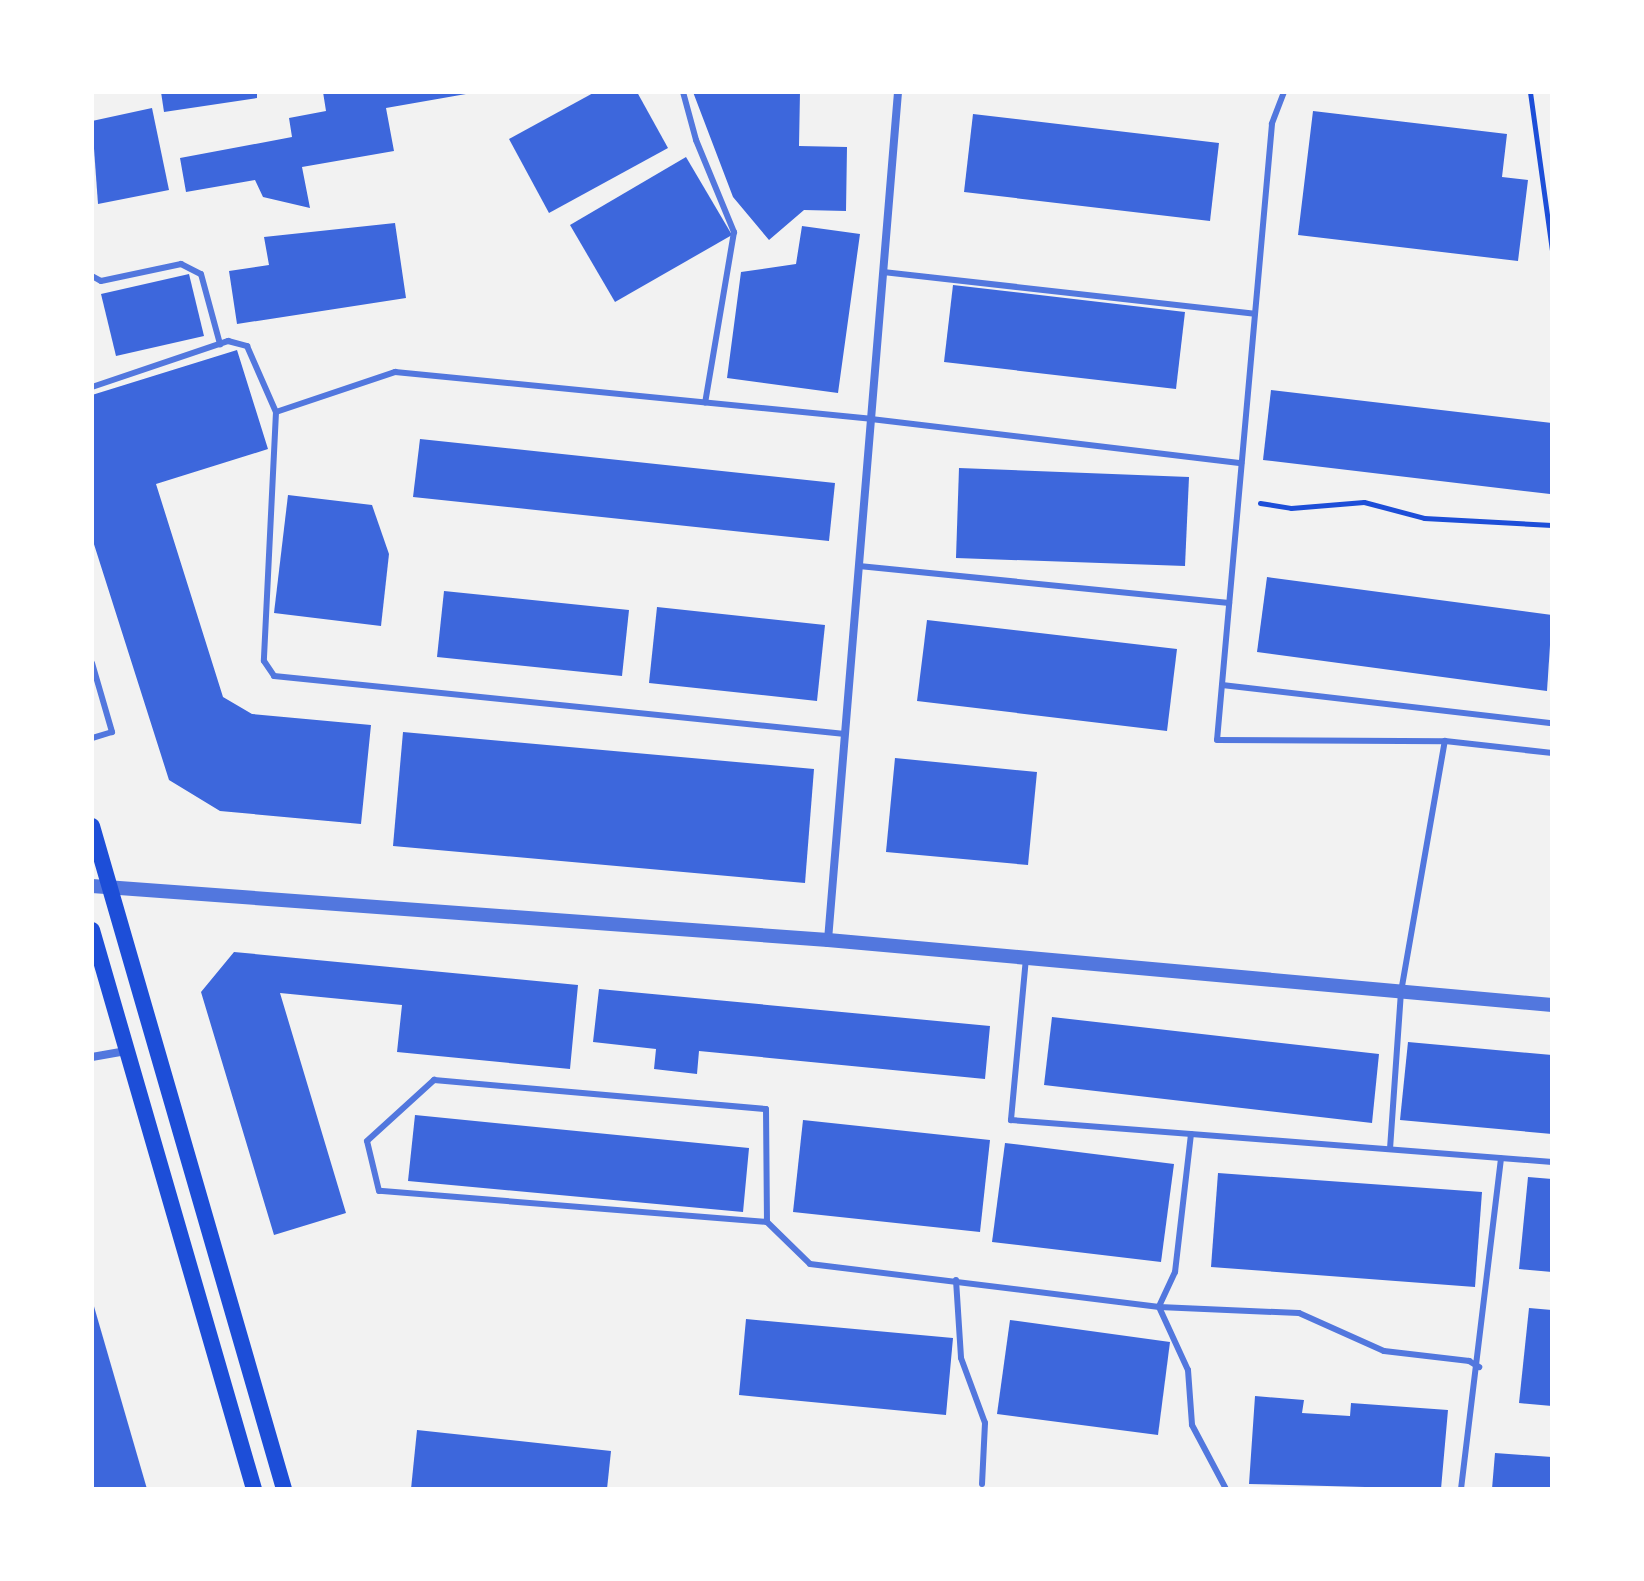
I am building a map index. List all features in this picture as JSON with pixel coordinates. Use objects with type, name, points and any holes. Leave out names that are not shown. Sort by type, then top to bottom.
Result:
[{"type":"main road","points":[[92,826],[284,1489]]},
{"type":"main road","points":[[92,930],[254,1489]]},
{"type":"street","points":[[828,940],[898,92]]},
{"type":"street","points":[[92,886],[828,940],[1552,1005]]},
{"type":"street","points":[[92,1057],[129,1051]]},
{"type":"lane","points":[[683,92],[696,140],[734,232],[705,403]]},
{"type":"lane","points":[[1284,92],[1272,124],[1217,740],[1445,741],[1552,753]]},
{"type":"lane","points":[[92,276],[101,281],[181,264],[201,274],[220,344]]},
{"type":"lane","points":[[883,272],[1255,314]]},
{"type":"lane","points":[[92,387],[220,344],[247,346],[276,412],[264,661],[274,676],[845,734]]},
{"type":"lane","points":[[276,412],[395,372],[871,419],[1241,463]]},
{"type":"lane","points":[[859,566],[1229,603]]},
{"type":"lane","points":[[92,663],[112,732],[92,738]]},
{"type":"lane","points":[[1222,685],[1552,723]]},
{"type":"lane","points":[[1390,1149],[1401,992],[1445,741]]},
{"type":"lane","points":[[1026,958],[1011,1120],[1552,1162]]},
{"type":"lane","points":[[767,1222],[766,1109],[434,1080],[367,1141],[379,1191],[767,1222],[810,1264],[1159,1307],[1299,1313],[1384,1351],[1479,1367]]},
{"type":"lane","points":[[1191,1134],[1175,1272],[1159,1307],[1188,1370],[1192,1425],[1226,1489]]},
{"type":"lane","points":[[1461,1489],[1479,1367],[1501,1158]]},
{"type":"lane","points":[[956,1280],[961,1358],[985,1423],[982,1484]]},
{"type":"path","points":[[1530,92],[1552,250]]},
{"type":"path","points":[[1239,500],[1291,508],[1364,502],[1424,518],[1552,525]]},
{"type":"building","points":[[161,92],[257,92],[257,98],[164,112]]},
{"type":"building","points":[[323,92],[466,94],[386,108],[394,151],[302,167],[310,208],[263,197],[255,180],[186,192],[180,158],[292,137],[289,118],[326,111]]},
{"type":"building","points":[[595,92],[637,92],[668,148],[549,213],[509,139]]},
{"type":"building","points":[[693,92],[800,92],[799,146],[847,147],[846,211],[804,210],[769,240],[733,197]]},
{"type":"building","points":[[152,108],[169,190],[98,204],[92,121]]},
{"type":"building","points":[[1313,111],[1507,134],[1502,177],[1528,180],[1518,261],[1298,235]]},
{"type":"building","points":[[973,114],[1219,143],[1210,221],[964,192]]},
{"type":"building","points":[[686,157],[732,235],[615,302],[570,225]]},
{"type":"building","points":[[395,223],[406,298],[237,324],[229,271],[269,265],[264,237]]},
{"type":"building","points":[[802,226],[860,234],[838,393],[727,378],[741,272],[796,264]]},
{"type":"building","points":[[189,274],[204,336],[116,356],[101,294]]},
{"type":"building","points":[[953,285],[1185,312],[1176,389],[944,362]]},
{"type":"building","points":[[237,350],[268,449],[156,484],[223,697],[252,714],[371,725],[361,824],[220,811],[169,780],[92,538],[92,395]]},
{"type":"building","points":[[1271,390],[1552,423],[1550,494],[1263,460]]},
{"type":"building","points":[[420,439],[835,483],[829,541],[413,497]]},
{"type":"building","points":[[959,468],[1189,477],[1185,566],[956,558]]},
{"type":"building","points":[[288,495],[372,505],[389,554],[381,626],[274,613]]},
{"type":"building","points":[[1267,577],[1552,615],[1547,691],[1257,652]]},
{"type":"building","points":[[444,591],[629,610],[622,676],[437,657]]},
{"type":"building","points":[[657,607],[825,625],[817,701],[649,683]]},
{"type":"building","points":[[927,620],[1177,649],[1167,731],[917,701]]},
{"type":"building","points":[[403,732],[814,769],[805,883],[393,846]]},
{"type":"building","points":[[895,758],[1037,772],[1028,865],[886,852]]},
{"type":"building","points":[[234,952],[578,985],[570,1069],[397,1052],[402,1005],[280,993],[346,1213],[274,1235],[201,992]]},
{"type":"building","points":[[599,989],[990,1026],[985,1079],[699,1051],[697,1074],[654,1069],[656,1049],[593,1042]]},
{"type":"building","points":[[1052,1017],[1379,1054],[1372,1123],[1044,1085]]},
{"type":"building","points":[[1408,1042],[1552,1055],[1552,1134],[1400,1120]]},
{"type":"building","points":[[415,1115],[749,1148],[743,1212],[408,1181]]},
{"type":"building","points":[[803,1120],[990,1140],[980,1232],[793,1212]]},
{"type":"building","points":[[1005,1143],[1174,1164],[1161,1262],[992,1242]]},
{"type":"building","points":[[1218,1173],[1482,1192],[1475,1287],[1211,1267]]},
{"type":"building","points":[[1528,1177],[1552,1179],[1552,1272],[1519,1269]]},
{"type":"building","points":[[93,1303],[147,1489],[92,1489]]},
{"type":"building","points":[[1529,1308],[1552,1310],[1552,1406],[1519,1403]]},
{"type":"building","points":[[746,1319],[953,1338],[946,1415],[739,1395]]},
{"type":"building","points":[[1010,1320],[1170,1342],[1158,1435],[997,1414]]},
{"type":"building","points":[[1255,1396],[1304,1400],[1302,1413],[1350,1416],[1351,1403],[1448,1410],[1441,1489],[1249,1484]]},
{"type":"building","points":[[417,1430],[611,1451],[607,1489],[411,1489]]},
{"type":"building","points":[[1495,1453],[1552,1457],[1552,1489],[1492,1489]]}]
